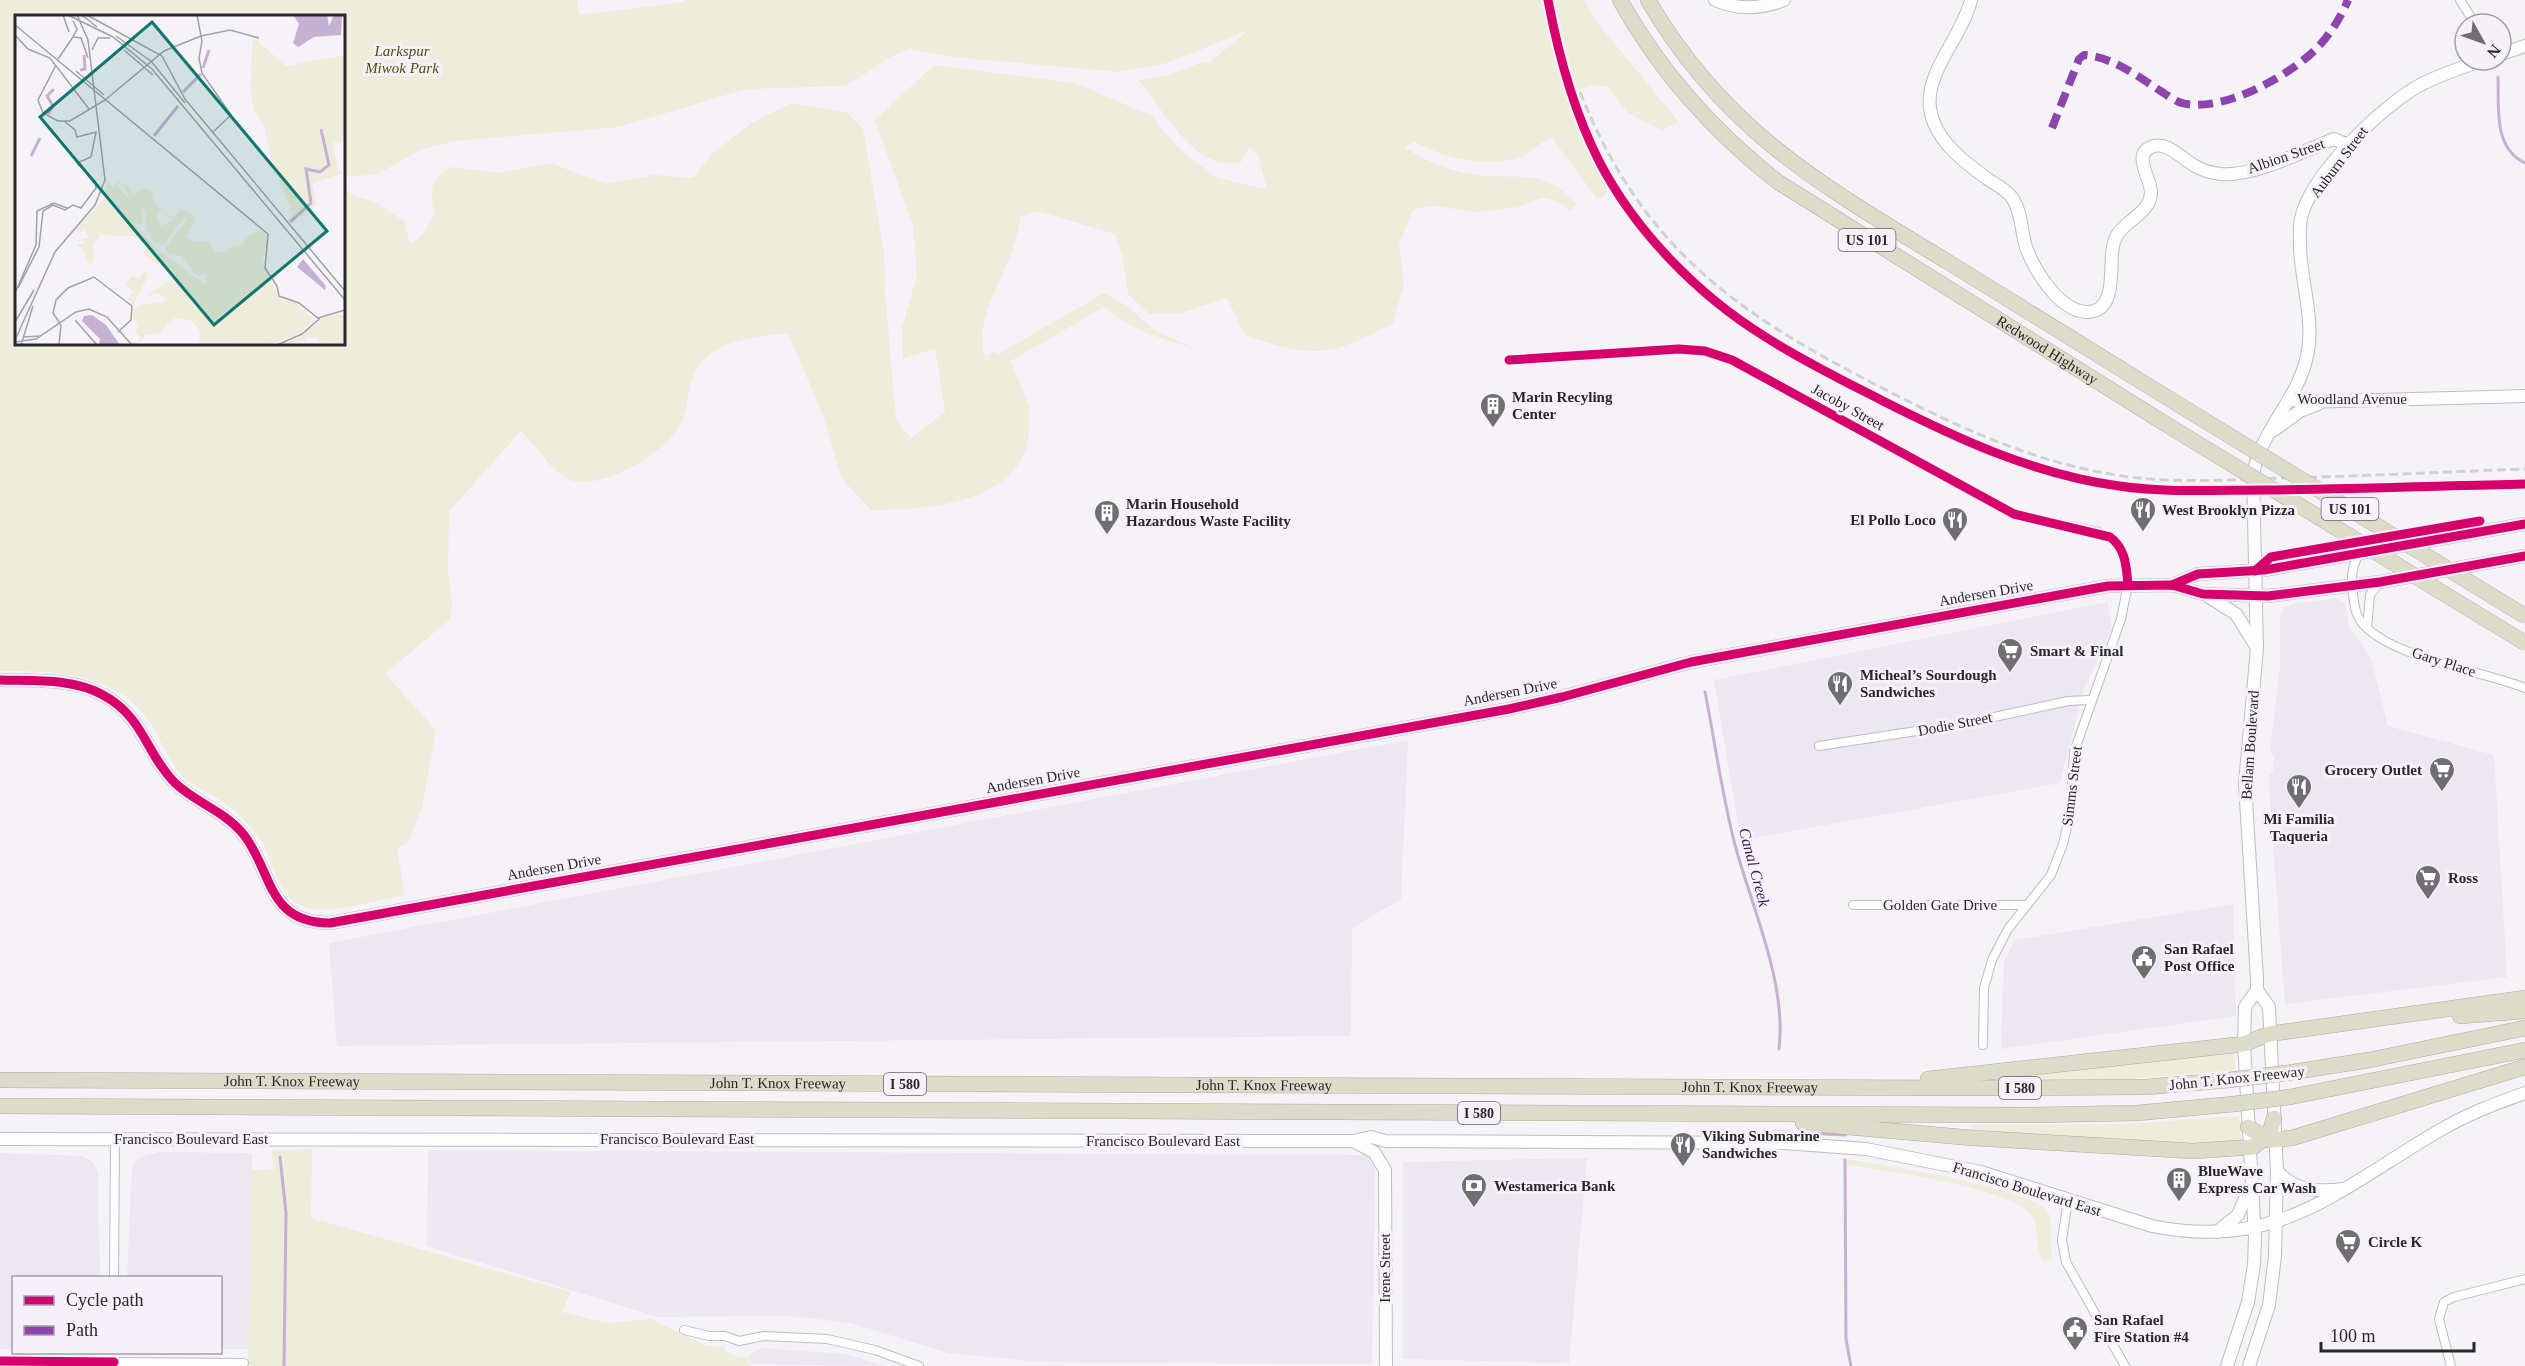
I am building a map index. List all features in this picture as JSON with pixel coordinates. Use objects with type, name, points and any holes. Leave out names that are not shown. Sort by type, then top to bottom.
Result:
[{"type":"highway","name":"Redwood Highway","points":[[1620,0],[1653,53],[1695,107],[1778,183],[2525,644]]},
{"type":"highway","name":"Redwood Highway","points":[[1648,0],[1675,42],[1716,94],[1747,126],[1789,161],[1837,194],[2525,616]]},
{"type":"highway","points":[[1810,1088],[1997,1074],[2244,1044],[2269,1034],[2525,998]]},
{"type":"highway","points":[[2400,1016],[2463,1016],[2525,1011]]},
{"type":"highway","name":"John T. Knox Freeway","points":[[0,1080],[2102,1088],[2229,1080],[2286,1073],[2380,1058],[2525,1028]]},
{"type":"highway","points":[[1713,1114],[2070,1115],[2159,1112],[2289,1097],[2525,1050]]},
{"type":"highway","points":[[1713,1114],[1981,1139],[2174,1151],[2249,1148],[2271,1140],[2298,1137],[2525,1067]]},
{"type":"highway","name":"John T. Knox Freeway","points":[[0,1106],[1713,1114]]},
{"type":"highway","points":[[2271,1140],[2274,1118]]},
{"type":"highway","points":[[2248,1127],[2271,1140]]},
{"type":"street","points":[[1715,0],[1746,8],[1784,0]]},
{"type":"street","name":"Albion Street","points":[[1971,0],[1963,24],[1929,90],[1930,111],[1934,124],[1956,153],[2014,200],[2026,248],[2033,264],[2052,290],[2074,310],[2094,311],[2103,306],[2108,297],[2110,263],[2115,238],[2147,206],[2150,199],[2151,191],[2142,159],[2152,146],[2163,146],[2196,167],[2224,174],[2275,163],[2334,139],[2348,145]]},
{"type":"street","name":"Auburn Street","points":[[2289,399],[2301,376],[2308,352],[2300,247],[2301,218],[2317,187],[2348,145],[2386,107],[2424,83],[2453,72]]},
{"type":"street","name":"Jacoby Street","points":[[1509,360],[1679,349],[1705,351],[1732,360],[2014,514],[2110,537],[2117,542],[2125,556],[2128,584]]},
{"type":"street","name":"Woodland Avenue","points":[[2255,571],[2253,475],[2264,439],[2289,399],[2329,401],[2525,396]]},
{"type":"street","points":[[2264,439],[2300,411],[2329,401]]},
{"type":"street","name":"Andersen Drive","points":[[2172,585],[2198,574],[2255,571],[2522,526]]},
{"type":"street","points":[[2360,554],[2353,564],[2352,585],[2356,611],[2367,628]]},
{"type":"street","name":"Andersen Drive","points":[[0,680],[73,684],[96,692],[117,704],[140,727],[161,764],[176,783],[224,815],[245,837],[269,887],[281,904],[307,920],[330,923],[1509,709],[1702,660],[2128,584],[2172,585],[2203,594],[2256,596],[2380,582],[2525,556]]},
{"type":"street","name":"Bellam Boulevard","points":[[2255,571],[2257,648],[2245,784],[2257,942],[2257,990],[2269,1007],[2274,1118]]},
{"type":"street","points":[[2367,628],[2370,595],[2380,582]]},
{"type":"street","name":"Simms Street","points":[[1983,1045],[1984,988],[2000,943],[2051,875],[2063,844],[2070,814],[2071,765],[2090,700],[2121,620],[2128,584]]},
{"type":"street","points":[[2203,594],[2225,605],[2236,614],[2257,648]]},
{"type":"street","name":"Gary Place","points":[[2367,628],[2397,647],[2525,688]]},
{"type":"street","name":"Dodie Street","points":[[1819,746],[1962,724],[2068,701],[2090,700]]},
{"type":"street","name":"Golden Gate Drive","points":[[1853,905],[2027,905]]},
{"type":"street","name":"Bellam Boulevard","points":[[2227,1366],[2250,1295],[2255,1255],[2244,1044],[2246,1002],[2257,990]]},
{"type":"street","name":"Francisco Boulevard East","points":[[0,1139],[320,1137],[1353,1141],[1371,1137],[1386,1142],[1775,1143],[1836,1146],[1900,1154],[1958,1166],[2152,1226],[2181,1231],[2216,1232],[2254,1227],[2277,1221],[2320,1204],[2463,1118],[2525,1093]]},
{"type":"street","points":[[114,1276],[115,1140]]},
{"type":"street","points":[[2249,1366],[2271,1292],[2277,1221],[2277,1171],[2271,1140]]},
{"type":"street","name":"Francisco Boulevard East","points":[[1353,1141],[1374,1152],[1385,1170]]},
{"type":"street","name":"Irene Street","points":[[1386,1142],[1389,1159],[1385,1170],[1386,1366]]},
{"type":"street","points":[[2277,1171],[2291,1183],[2310,1190],[2350,1188]]},
{"type":"street","points":[[2216,1232],[2238,1215],[2251,1183]]},
{"type":"street","points":[[2068,1200],[2062,1245],[2066,1262],[2125,1366]]},
{"type":"street","points":[[2451,1366],[2439,1319],[2442,1305],[2454,1297],[2525,1279]]},
{"type":"street","points":[[684,1330],[709,1336],[726,1336],[739,1341],[773,1336],[838,1341],[875,1350],[919,1366]]},
{"type":"street","points":[[0,1361],[114,1360],[244,1363]]},
{"type":"shaded area","points":[[2337,598],[2345,604],[2349,626],[2371,658],[2388,726],[2494,755],[2507,977],[2285,1004],[2269,790],[2269,775],[2273,772],[2274,756],[2270,752],[2280,666],[2280,618],[2283,609],[2291,604]]},
{"type":"shaded area","points":[[2107,602],[2112,627],[2083,692],[2060,783],[1741,840],[1714,680]]},
{"type":"shaded area","points":[[1408,740],[1401,899],[1352,928],[1351,1036],[337,1046],[329,943]]},
{"type":"shaded area","points":[[2233,904],[2236,1016],[2001,1049],[2004,961],[2015,940]]},
{"type":"shaded area","points":[[428,1150],[1366,1155],[1375,1168],[1372,1364],[1041,1362],[948,1353],[851,1323],[789,1316],[658,1317],[427,1246]]},
{"type":"shaded area","points":[[159,1152],[252,1153],[249,1349],[222,1349],[222,1276],[127,1276],[132,1168],[140,1157]]},
{"type":"shaded area","points":[[0,1153],[83,1156],[94,1164],[98,1174],[100,1276],[12,1276],[12,1349],[0,1349]]},
{"type":"shaded area","points":[[1587,1158],[1569,1363],[1403,1359],[1403,1162]]},
{"type":"shaded area","points":[[762,1348],[847,1354],[884,1366],[749,1364],[750,1354]]},
{"type":"green space","name":"Larkspur Miwok Park","points":[[0,0],[577,0],[579,15],[678,3],[686,0],[1584,0],[1596,21],[1679,122],[1662,130],[1628,113],[1608,87],[1590,85],[1569,96],[1585,147],[1608,187],[1608,192],[1598,200],[1552,138],[1520,157],[1493,162],[1452,157],[1414,142],[1404,147],[1420,157],[1459,172],[1542,180],[1564,192],[1577,204],[1571,211],[1557,201],[1542,198],[1519,207],[1477,212],[1435,206],[1416,209],[1411,214],[1399,245],[1404,284],[1393,323],[1353,343],[1321,351],[1288,348],[1245,335],[1227,298],[1181,313],[1149,314],[1128,294],[1123,259],[1115,234],[1037,211],[1021,216],[1012,252],[985,319],[983,346],[986,357],[994,351],[998,354],[1104,293],[1127,306],[1154,330],[1194,348],[1146,332],[1104,307],[1011,361],[1029,408],[1029,430],[1024,455],[1011,474],[992,488],[969,498],[918,508],[871,510],[842,479],[823,415],[788,333],[734,342],[706,357],[694,375],[685,413],[676,432],[655,452],[623,472],[589,482],[574,481],[561,475],[550,465],[521,431],[449,511],[448,570],[452,607],[449,620],[385,674],[436,730],[422,807],[408,843],[397,848],[405,895],[352,906],[324,909],[312,909],[293,901],[286,894],[264,846],[254,832],[226,804],[194,786],[179,773],[149,721],[135,705],[119,693],[101,684],[62,674],[0,671]]},
{"type":"green space","points":[[2233,1049],[2236,1070],[2133,1079],[2035,1079],[2035,1073]]},
{"type":"green space","points":[[2239,1116],[2241,1141],[2181,1144],[1971,1133],[1971,1125],[2126,1124]]},
{"type":"green space","points":[[312,1149],[311,1218],[571,1292],[562,1312],[608,1323],[651,1319],[707,1346],[724,1347],[727,1352],[739,1358],[750,1355],[748,1364],[751,1366],[248,1366],[251,1170],[273,1169],[272,1150]]},
{"type":"green space","points":[[1847,1159],[1954,1178],[2014,1194],[2036,1203],[2049,1215],[2052,1258],[2043,1261],[2041,1258],[2033,1218],[2018,1204],[1973,1188],[1847,1165]]},
{"type":"waterway","points":[[2498,77],[2500,126],[2503,137],[2507,147],[2525,163]]},
{"type":"waterway","name":"Canal Creek","points":[[1705,692],[1730,826],[1773,972],[1778,998],[1779,1049]]},
{"type":"waterway","name":"Canal Creek","points":[[1776,1132],[1846,1135]]},
{"type":"waterway","points":[[280,1157],[286,1213],[284,1366]]},
{"type":"waterway","name":"Canal Creek","points":[[1845,1160],[1846,1339],[1851,1366]]},
{"type":"railway","points":[[1580,92],[1607,150],[1637,199],[1671,241],[1708,278],[1750,311],[1796,341],[1902,398],[1984,436],[2069,465],[2148,479],[2225,480],[2525,469]]},
{"type":"marked path","points":[[2052,128],[2079,59],[2084,55],[2104,59],[2123,68],[2179,102],[2198,105],[2217,103],[2256,89],[2307,57],[2332,30],[2348,0]]},
{"type":"cycle path","points":[[1548,0],[1568,83],[1582,123],[1599,161],[1631,212],[1670,259],[1692,281],[1739,320],[1807,362],[1851,385],[1967,441],[2026,464],[2056,473],[2119,486],[2192,491],[2525,484]]},
{"type":"cycle path","points":[[1509,360],[1679,349],[1705,351],[1732,360],[2014,514],[2110,537],[2122,552],[2128,584]]},
{"type":"cycle path","points":[[2255,571],[2271,557],[2480,521]]},
{"type":"cycle path","points":[[2172,585],[2198,574],[2264,570],[2525,524]]},
{"type":"cycle path","points":[[0,680],[66,683],[91,690],[117,704],[136,725],[165,772],[175,783],[219,813],[244,835],[274,893],[283,905],[294,915],[309,921],[330,923],[1509,709],[1691,662],[2108,586],[2172,585],[2203,594],[2268,596],[2380,582],[2525,556]]},
{"type":"cycle path","points":[[0,1361],[114,1362]]},
{"type":"place","name":"Marin Recyling Center","points":[[1493,429]]},
{"type":"place","name":"West Brooklyn Pizza","points":[[2143,533]]},
{"type":"place","name":"Marin Household Hazardous Waste Facility","points":[[1107,536]]},
{"type":"place","name":"El Pollo Loco","points":[[1955,543]]},
{"type":"place","name":"Smart & Final","points":[[2010,674]]},
{"type":"place","name":"Micheal’s Sourdough Sandwiches","points":[[1840,707]]},
{"type":"place","name":"Grocery Outlet","points":[[2442,793]]},
{"type":"place","name":"Mi Familia Taqueria","points":[[2299,810]]},
{"type":"place","name":"Ross","points":[[2428,901]]},
{"type":"place","name":"San Rafael Post Office","points":[[2144,981]]},
{"type":"place","name":"Viking Submarine Sandwiches","points":[[1683,1168]]},
{"type":"place","name":"BlueWave Express Car Wash","points":[[2179,1203]]},
{"type":"place","name":"Westamerica Bank","points":[[1474,1209]]},
{"type":"place","name":"Circle K","points":[[2348,1265]]},
{"type":"place","name":"San Rafael Fire Station #4","points":[[2075,1352]]}]
